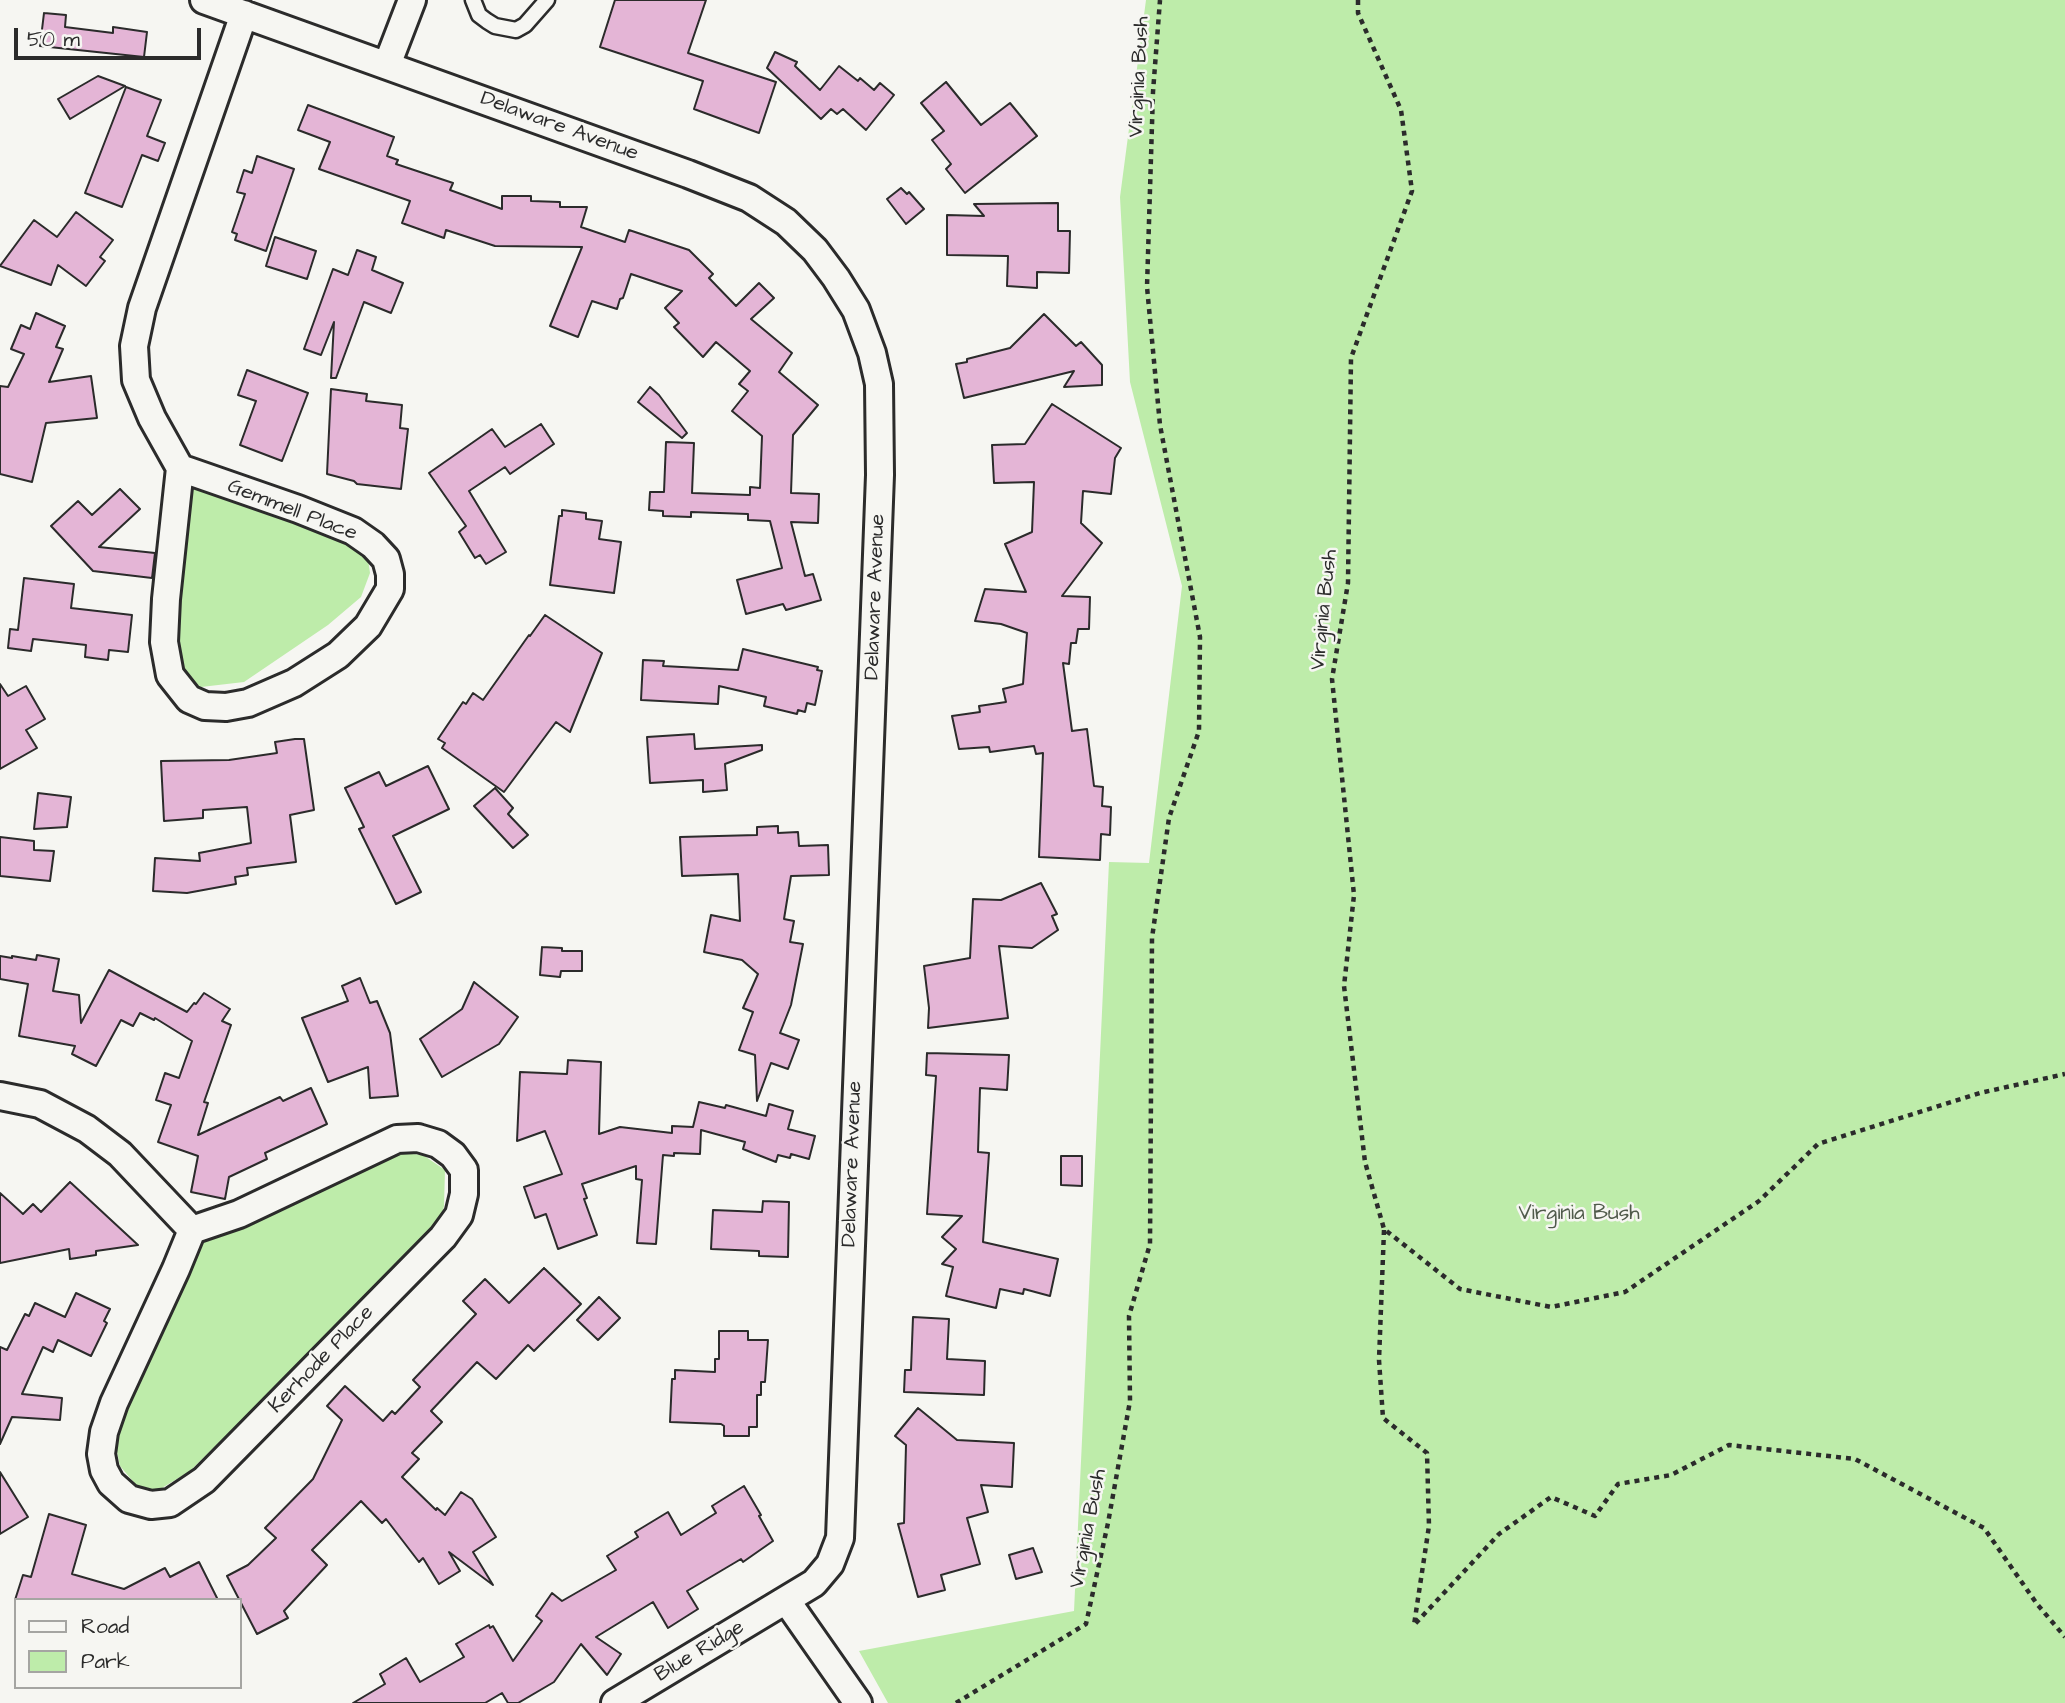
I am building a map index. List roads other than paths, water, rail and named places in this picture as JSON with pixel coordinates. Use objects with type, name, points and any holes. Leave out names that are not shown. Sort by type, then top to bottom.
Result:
[{"type":"street","name":"Delaware Avenue","points":[[204,0],[750,198],[786,222],[815,250],[856,310],[872,353],[879,394],[880,475],[840,1538],[830,1564],[814,1583],[786,1600]]},
{"type":"street","points":[[387,65],[412,0]]},
{"type":"street","points":[[180,468],[152,418],[136,380],[134,346],[142,308],[244,14]]},
{"type":"street","name":"Gemmell Place","points":[[180,468],[298,509],[353,531],[373,545],[386,559],[390,589],[368,626],[338,655],[294,683],[248,703],[226,707],[205,706],[189,699],[170,675],[164,642],[180,468]]},
{"type":"street","points":[[0,1096],[40,1104],[87,1129],[120,1154],[192,1230]]},
{"type":"street","name":"Kerhode Place","points":[[418,1138],[438,1144],[453,1155],[464,1170],[464,1194],[459,1215],[443,1237],[204,1480],[170,1503],[151,1505],[129,1499],[111,1483],[104,1470],[101,1454],[104,1432],[114,1403],[192,1230],[239,1214],[397,1139],[418,1138]]},
{"type":"street","points":[[786,1600],[858,1703]]},
{"type":"street","name":"Blue Ridge","points":[[615,1703],[786,1600]]},
{"type":"lane","points":[[473,0],[479,15],[487,21],[495,26],[516,30],[525,25],[547,0]]},
{"type":"park label","name":"Virginia Bush","points":[[1579,1215]]}]
